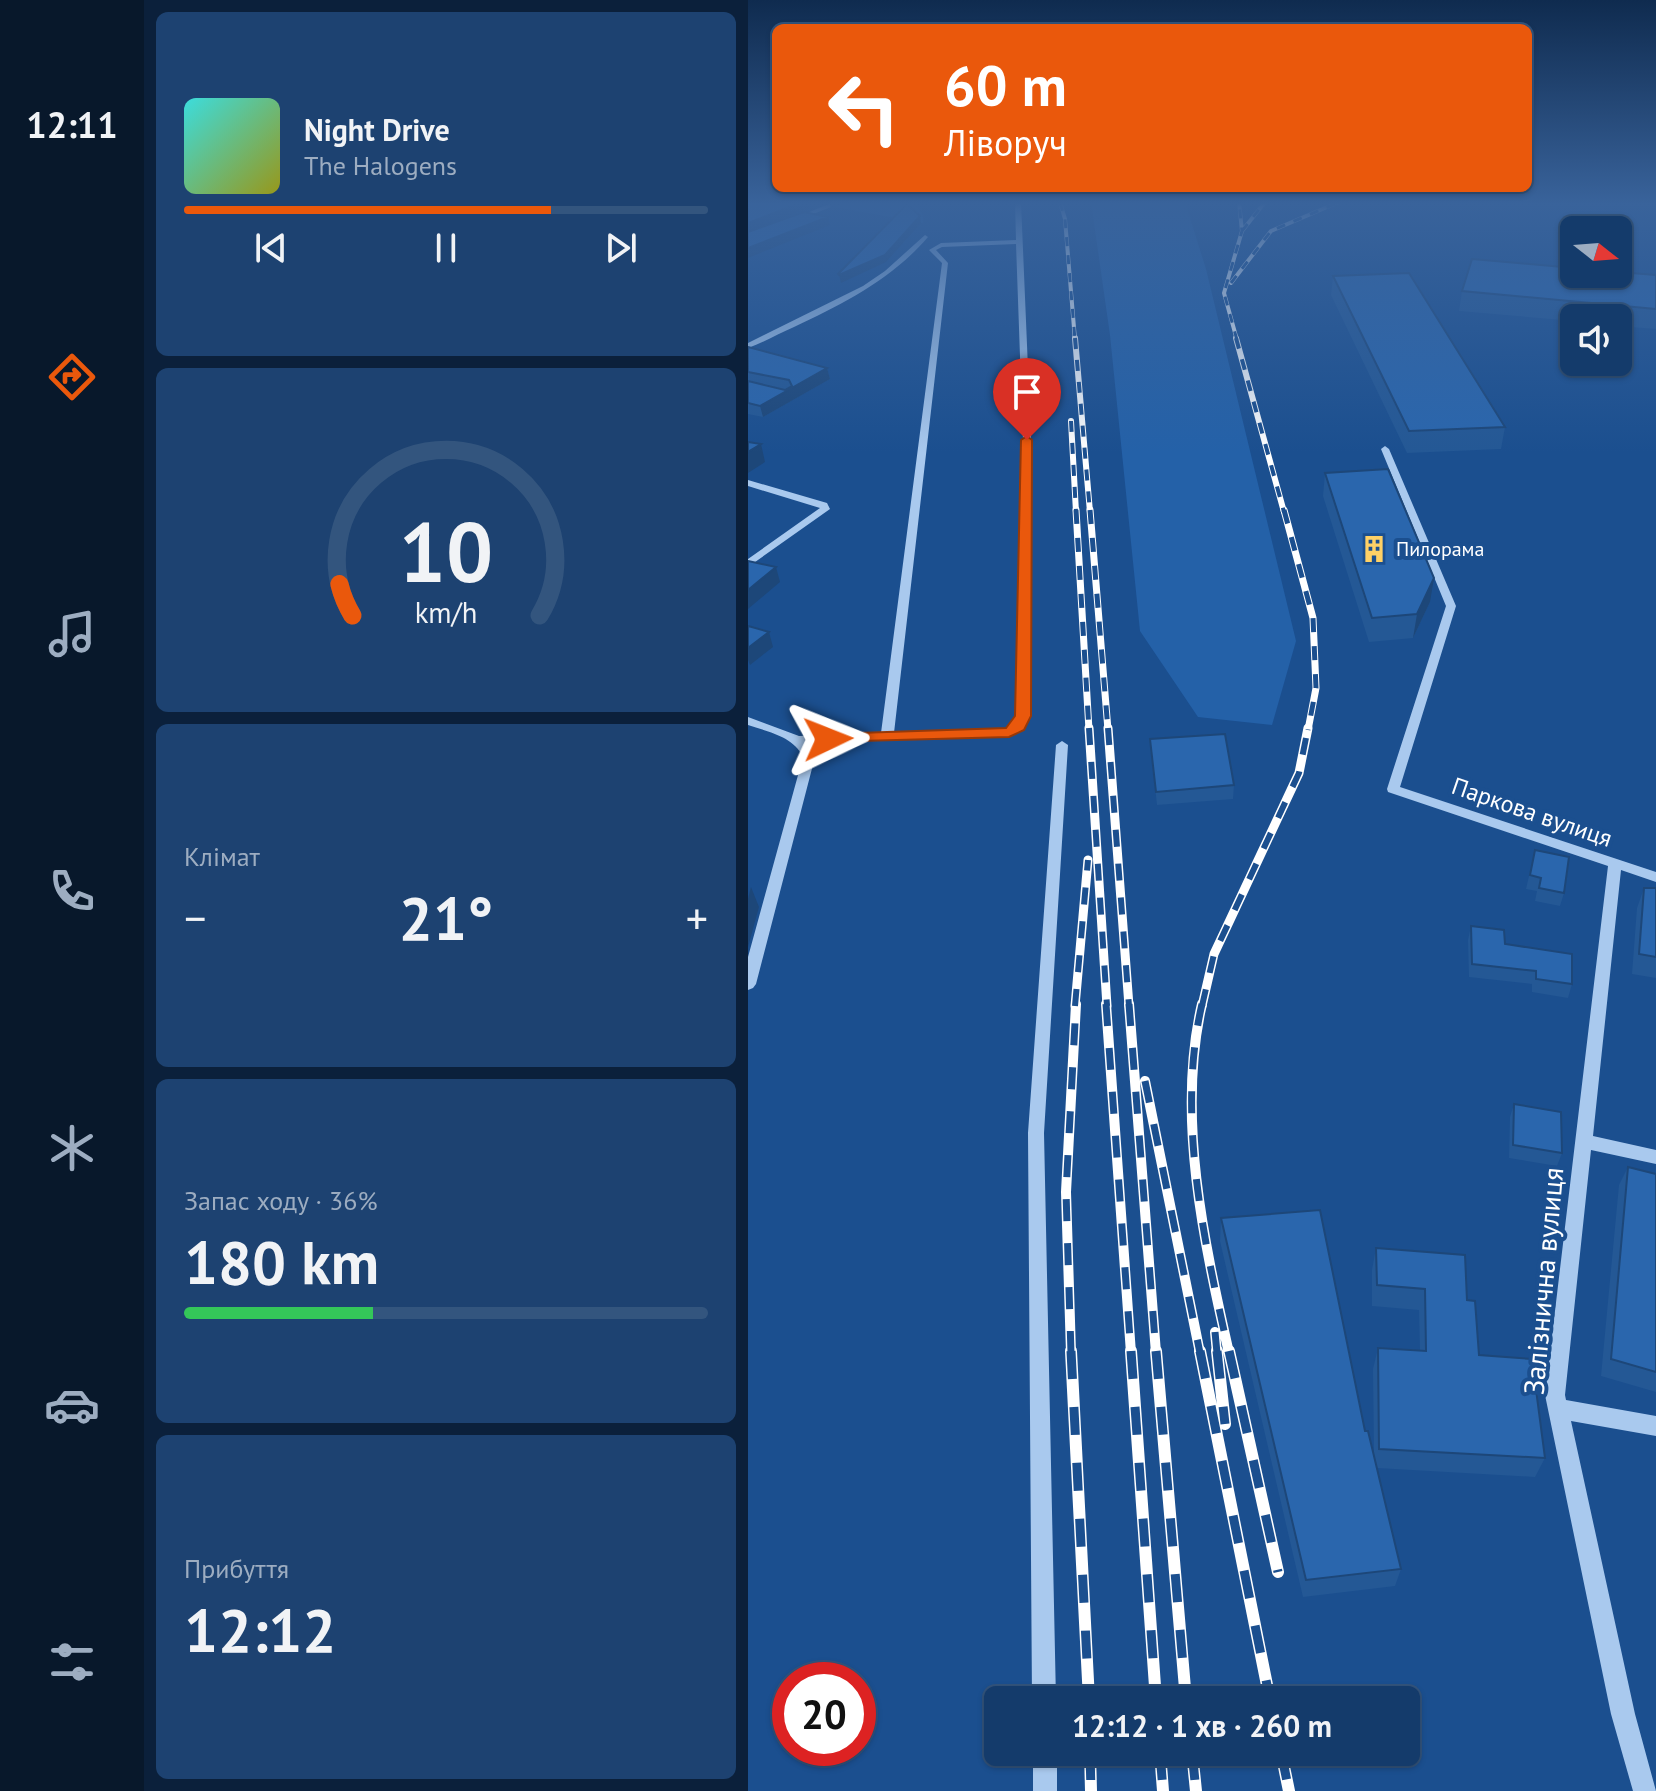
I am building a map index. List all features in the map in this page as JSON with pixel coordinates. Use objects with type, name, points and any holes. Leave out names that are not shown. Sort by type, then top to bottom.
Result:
[{"type":"street","points":[[748,346],[869,286]]},
{"type":"street","points":[[887,737],[942,286]]},
{"type":"street","points":[[798,740],[1009,732],[1019,727],[1023,716],[1027,440],[1021,286]]},
{"type":"street","name":"Паркова вулиця","points":[[1385,449],[1451,606],[1393,789],[1656,877]]},
{"type":"street","points":[[748,564],[825,509],[824,505],[749,483]]},
{"type":"street","points":[[748,721],[798,740],[807,747],[809,757],[748,984]]},
{"type":"street","points":[[1044,1686],[1036,1133],[1062,745]]},
{"type":"street","name":"Залізнична вулиця","points":[[1615,864],[1555,1395],[1623,1714],[1645,1791]]},
{"type":"street","points":[[1584,1141],[1656,1157]]},
{"type":"street","points":[[1558,1409],[1656,1426]]},
{"type":"street","points":[[1045,1766],[1045,1791]]},
{"type":"shaded area","points":[[1103,286],[1210,286],[1296,641],[1272,725],[1198,717],[1140,631]]},
{"type":"building","points":[[1338,286],[1417,286],[1505,427],[1409,431]]},
{"type":"building","points":[[1464,286],[1632,288],[1632,286],[1656,286],[1656,309],[1632,307],[1632,304],[1462,291]]},
{"type":"building","points":[[748,347],[827,368],[760,406],[748,403],[748,381],[785,390],[792,386],[789,380],[748,372]]},
{"type":"building","points":[[748,442],[761,444],[748,452]]},
{"type":"building","name":"Пилорама","points":[[1388,469],[1434,578],[1417,614],[1372,618],[1325,473]]},
{"type":"building","points":[[748,561],[776,567],[748,590]]},
{"type":"building","points":[[748,626],[769,632],[748,648]]},
{"type":"building","points":[[1225,734],[1234,785],[1156,792],[1150,739]]},
{"type":"building","points":[[1535,850],[1569,857],[1564,893],[1539,888],[1541,878],[1530,875]]},
{"type":"building","points":[[1644,888],[1656,888],[1656,957],[1639,954]]},
{"type":"building","points":[[1471,926],[1504,930],[1505,944],[1572,954],[1572,984],[1536,979],[1536,971],[1472,964]]},
{"type":"building","points":[[1514,1104],[1561,1112],[1562,1153],[1513,1145]]},
{"type":"building","points":[[1628,1167],[1656,1174],[1656,1372],[1611,1359]]},
{"type":"building","points":[[1320,1210],[1365,1431],[1368,1431],[1401,1569],[1306,1580],[1221,1218]]},
{"type":"building","points":[[1376,1248],[1465,1255],[1467,1300],[1475,1301],[1479,1355],[1532,1359],[1545,1458],[1379,1449],[1378,1348],[1426,1351],[1425,1289],[1377,1285]]},
{"type":"railway","points":[[1071,286],[1075,340]]},
{"type":"railway","points":[[1226,286],[1224,293],[1237,340]]},
{"type":"railway","points":[[1075,338],[1090,512]]},
{"type":"railway","points":[[1236,338],[1284,512]]},
{"type":"railway","points":[[1071,421],[1076,512]]},
{"type":"railway","points":[[1076,510],[1089,730]]},
{"type":"railway","points":[[1090,510],[1108,730]]},
{"type":"railway","points":[[1284,510],[1313,618],[1316,688],[1308,730]]},
{"type":"railway","points":[[1089,728],[1107,1006]]},
{"type":"railway","points":[[1108,728],[1129,1006]]},
{"type":"railway","points":[[1202,1006],[1214,954],[1299,773],[1308,728]]},
{"type":"railway","points":[[1075,1006],[1088,860]]},
{"type":"railway","points":[[1071,1353],[1066,1192],[1076,1004]]},
{"type":"railway","points":[[1106,1004],[1131,1353]]},
{"type":"railway","points":[[1129,1004],[1156,1353]]},
{"type":"railway","points":[[1202,1004],[1192,1090],[1196,1179],[1229,1353]]},
{"type":"railway","points":[[1145,1081],[1200,1353]]},
{"type":"railway","points":[[1215,1332],[1217,1353]]},
{"type":"railway","points":[[1071,1351],[1088,1686]]},
{"type":"railway","points":[[1131,1351],[1155,1686]]},
{"type":"railway","points":[[1156,1351],[1185,1686]]},
{"type":"railway","points":[[1200,1351],[1267,1686]]},
{"type":"railway","points":[[1217,1351],[1225,1424]]},
{"type":"railway","points":[[1229,1351],[1278,1572]]},
{"type":"railway","points":[[1090,1766],[1091,1791]]},
{"type":"railway","points":[[1161,1766],[1163,1791]]},
{"type":"railway","points":[[1193,1766],[1196,1791]]},
{"type":"railway","points":[[1284,1766],[1289,1791]]},
{"type":"place","name":"Пилорама","points":[[1374,549]]},
{"type":"route","points":[[828,739],[1009,732],[1019,727],[1023,716],[1027,440]]}]
